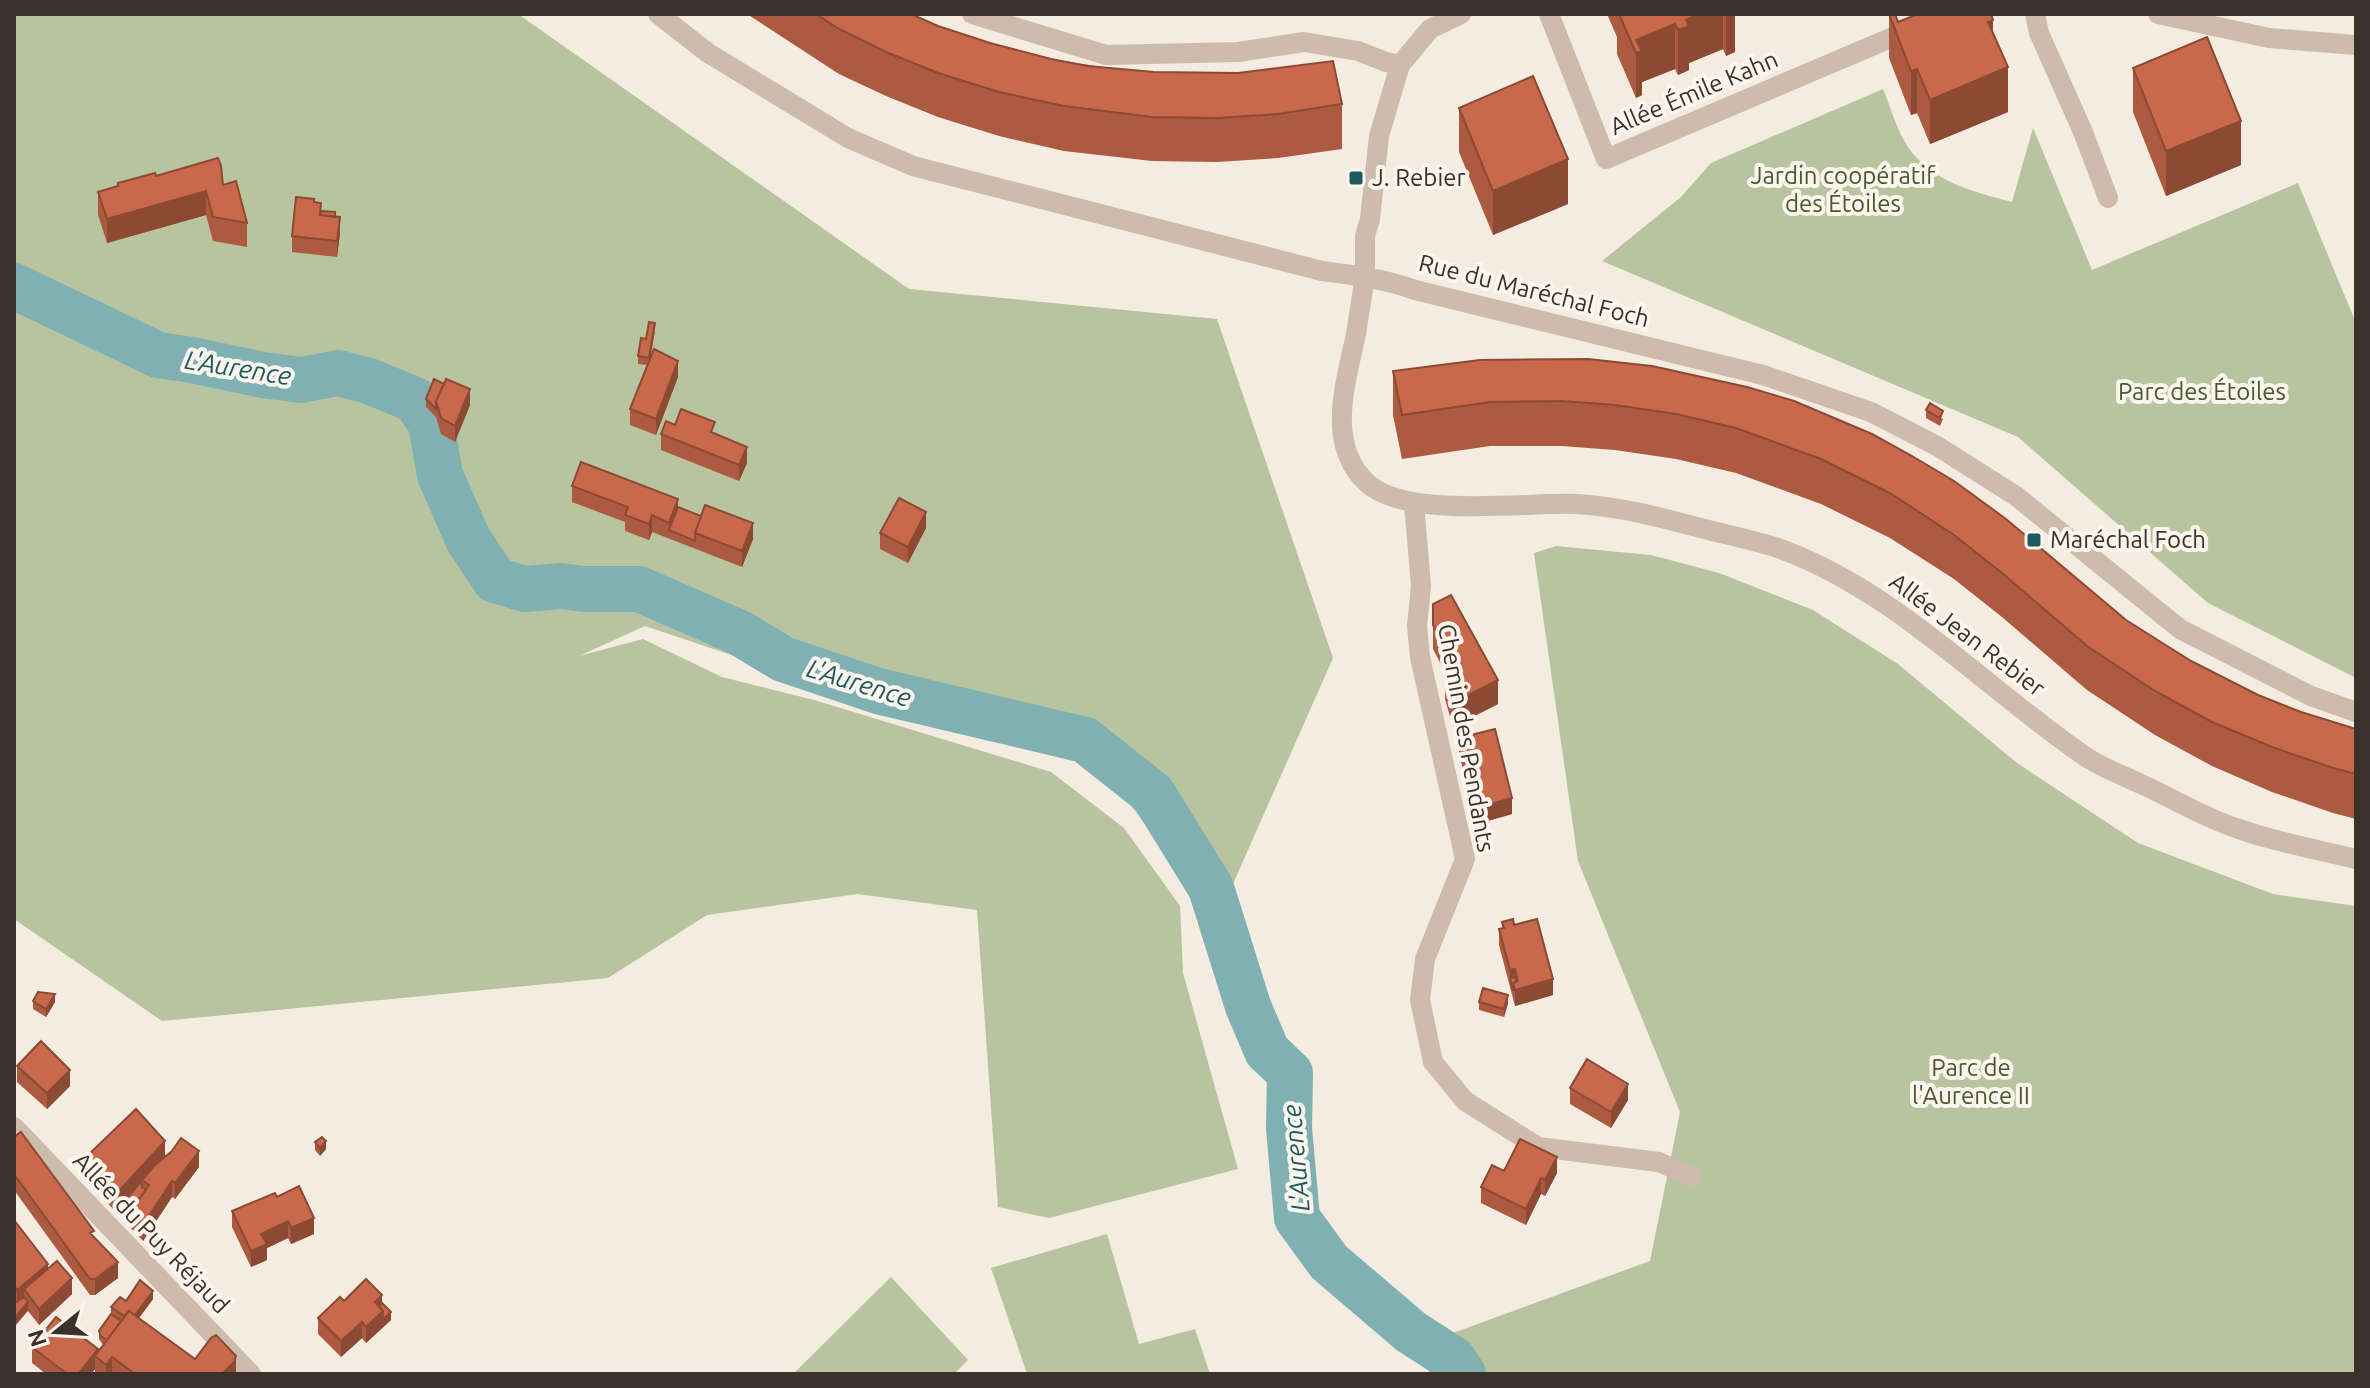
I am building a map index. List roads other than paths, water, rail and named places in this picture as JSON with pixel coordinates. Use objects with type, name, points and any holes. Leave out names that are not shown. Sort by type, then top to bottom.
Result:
[{"type":"street","name":"Rue du Maréchal Foch","points":[[658,14],[708,53],[848,138],[913,166],[1322,271],[1365,276],[1763,375],[1871,412],[1937,446],[2007,490],[2180,629],[2311,696],[2356,712]]},
{"type":"street","points":[[972,14],[1106,55],[1238,52],[1304,42],[1358,51],[1400,65],[1430,29],[1461,14]]},
{"type":"street","name":"Allée Émile Kahn","points":[[1549,14],[1606,159],[1947,14]]},
{"type":"street","points":[[2035,14],[2039,33],[2108,198]]},
{"type":"street","points":[[2161,14],[2269,38],[2356,45]]},
{"type":"street","name":"Allée Jean Rebier","points":[[1400,65],[1379,136],[1370,219],[1365,236],[1365,276],[1345,381],[1341,421],[1350,459],[1364,480],[1380,494],[1414,503],[1469,506],[1577,504],[1643,512],[1776,548],[1834,574],[1895,609],[1980,678],[2086,757],[2235,828],[2356,859]]},
{"type":"street","name":"Chemin des Pendants","points":[[1414,503],[1421,586],[1417,626],[1420,657],[1465,859],[1425,959],[1420,1000],[1433,1062],[1465,1101],[1538,1147],[1659,1162],[1692,1177]]},
{"type":"street","name":"Allée du Puy Réjaud","points":[[14,1127],[251,1374]]},
{"type":"waterway","name":"L'Aurence","points":[[14,286],[158,355],[301,380],[338,373],[369,381],[415,400],[431,423],[440,475],[468,539],[495,580],[525,589],[561,586],[639,589],[740,633],[783,659],[878,691],[1085,740],[1153,794],[1211,888],[1248,1006],[1267,1051],[1290,1073],[1289,1128],[1297,1218],[1329,1262],[1411,1332],[1453,1359],[1463,1374]]},
{"type":"place","name":"J. Rebier","points":[[1356,178]]},
{"type":"place","name":"Maréchal Foch","points":[[2034,540]]},
{"type":"park label","name":"Jardin coopératif des Étoiles","points":[[1843,190]]},
{"type":"park label","name":"Parc des Étoiles","points":[[2202,392]]},
{"type":"park label","name":"Parc de l'Aurence II","points":[[1971,1082]]}]
